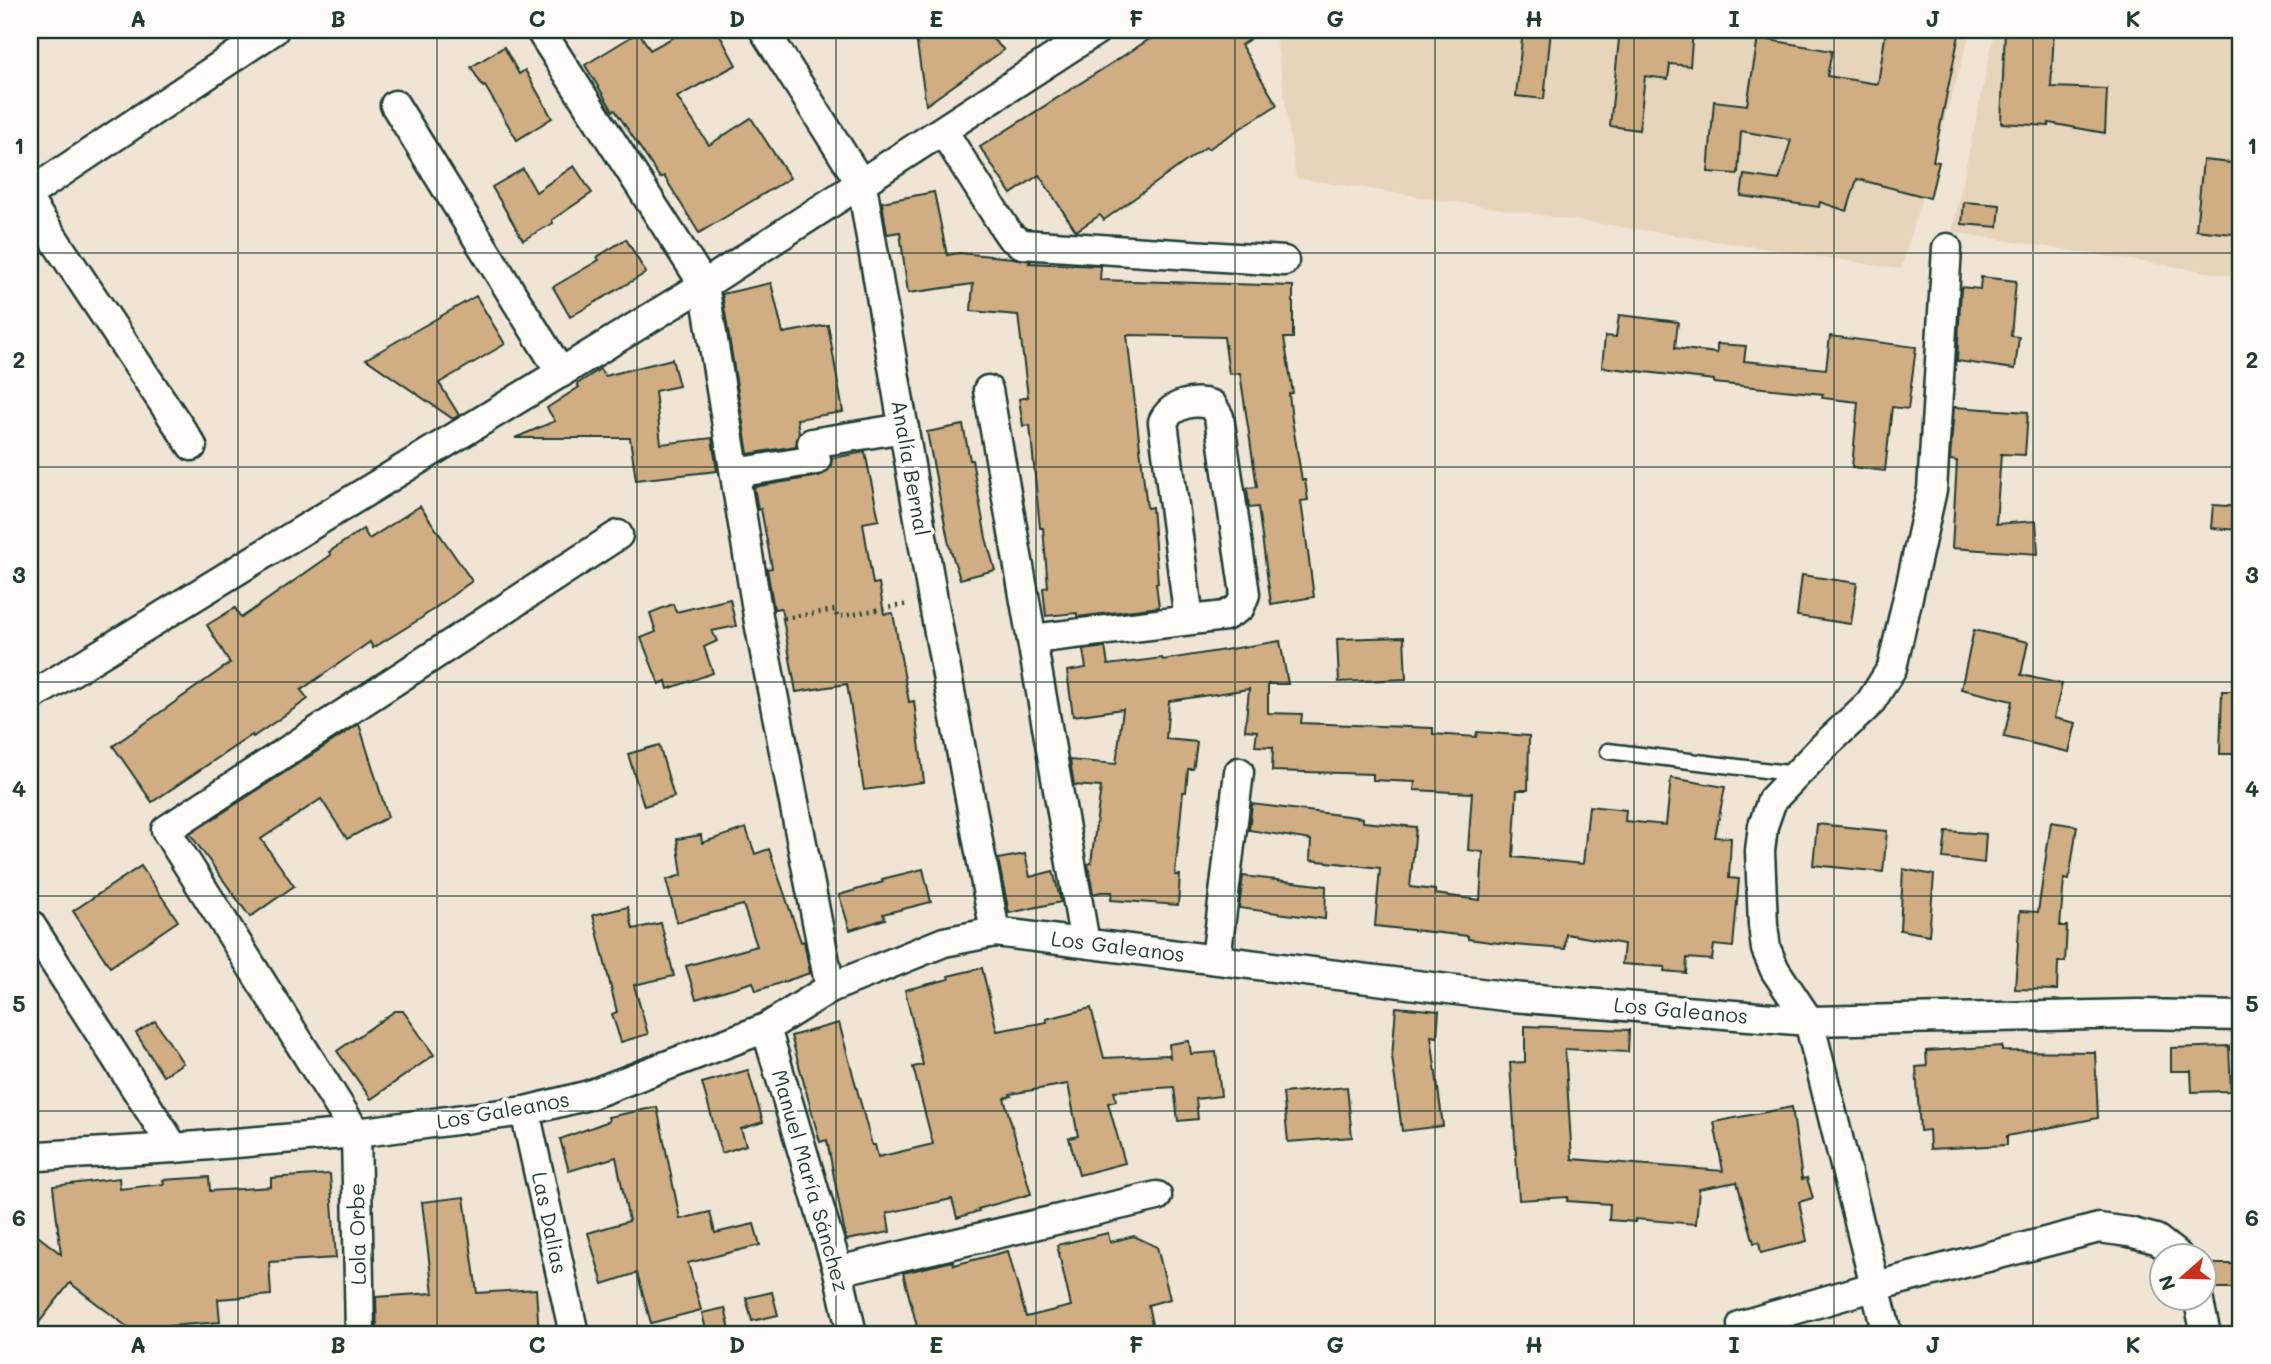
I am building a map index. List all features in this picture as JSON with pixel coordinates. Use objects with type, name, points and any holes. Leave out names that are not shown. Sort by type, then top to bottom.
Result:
[{"type":"street","points":[[30,193],[274,30]]},
{"type":"street","points":[[540,30],[704,285],[759,622],[830,988]]},
{"type":"street","name":"Analía Bernal","points":[[764,30],[862,185],[933,600],[995,932]]},
{"type":"street","points":[[30,697],[704,285],[862,185],[1097,30]]},
{"type":"street","points":[[395,105],[561,373]]},
{"type":"street","points":[[943,131],[1004,227],[1011,237],[1022,244],[1284,261]]},
{"type":"street","points":[[30,203],[192,446]]},
{"type":"street","points":[[1887,1334],[1809,1021],[1775,970],[1766,948],[1760,851],[1763,826],[1772,800],[1870,703],[1892,667],[1932,490],[1947,248]]},
{"type":"street","points":[[988,390],[1086,943]]},
{"type":"street","points":[[1032,639],[1225,616],[1240,607],[1245,594],[1219,416],[1212,405],[1205,403],[1176,406],[1167,413],[1163,422],[1189,620]]},
{"type":"street","points":[[735,474],[816,460],[812,443],[904,428]]},
{"type":"street","points":[[356,1133],[166,830],[618,535]]},
{"type":"street","points":[[1216,960],[1239,772]]},
{"type":"street","points":[[30,925],[174,1148]]},
{"type":"street","name":"Los Galeanos","points":[[30,1159],[39,1156],[356,1133],[525,1111],[589,1095],[765,1028],[830,988],[944,942],[995,932],[1512,997],[1809,1021],[2138,1014],[2241,1016]]},
{"type":"street","name":"Manuel María Sánchez","points":[[765,1028],[838,1271],[852,1334]]},
{"type":"street","name":"Las Dalias","points":[[525,1111],[574,1334]]},
{"type":"street","name":"Lola Orbe","points":[[356,1133],[358,1334]]},
{"type":"street","points":[[838,1271],[1157,1196]]},
{"type":"street","points":[[1742,1325],[1877,1286],[2098,1228],[2129,1232],[2160,1242]]},
{"type":"street","points":[[2201,1312],[2206,1334]]},
{"type":"lane","points":[[1608,751],[1796,774]]},
{"type":"path","points":[[759,622],[835,610],[837,617],[933,600]]},
{"type":"shaded area","points":[[1275,30],[1971,30],[1901,269],[1296,178]]},
{"type":"shaded area","points":[[1995,30],[2241,30],[2241,277],[1952,232]]},
{"type":"building","points":[[687,30],[717,30],[736,65],[677,97],[709,145],[751,118],[790,178],[699,233],[664,176],[660,178],[615,110],[613,111],[585,65],[639,32],[650,50]]},
{"type":"building","points":[[915,30],[983,30],[1004,50],[926,105]]},
{"type":"building","points":[[1164,30],[1263,30],[1241,45],[1277,105],[1208,149],[1206,147],[1104,220],[1100,215],[1076,231],[1039,175],[1011,194],[980,147]]},
{"type":"building","points":[[1523,30],[1551,30],[1544,99],[1516,96]]},
{"type":"building","points":[[1620,30],[1693,30],[1690,66],[1670,64],[1668,79],[1645,76],[1639,130],[1610,126]]},
{"type":"building","points":[[1886,30],[1960,30],[1933,161],[1939,162],[1930,198],[1857,179],[1847,211],[1820,202],[1819,207],[1741,196],[1744,175],[1779,180],[1791,140],[1741,131],[1738,174],[1708,172],[1714,101],[1747,105],[1758,38],[1832,51],[1827,76],[1878,84]]},
{"type":"building","points":[[2005,30],[2054,30],[2051,87],[2107,89],[2105,133],[2049,123],[2049,126],[2001,123]]},
{"type":"building","points":[[504,47],[519,74],[525,70],[552,118],[517,140],[471,67]]},
{"type":"building","points":[[2203,160],[2241,164],[2241,235],[2196,230]]},
{"type":"building","points":[[574,166],[592,193],[552,220],[553,223],[523,240],[492,187],[523,169],[536,192]]},
{"type":"building","points":[[934,192],[947,255],[959,253],[1031,261],[1029,263],[1101,266],[1100,280],[1293,286],[1293,338],[1284,338],[1293,393],[1289,394],[1292,420],[1308,500],[1301,501],[1314,597],[1271,604],[1258,507],[1249,508],[1247,488],[1257,487],[1240,373],[1229,374],[1224,337],[1127,335],[1147,508],[1152,507],[1159,607],[1077,617],[1077,613],[1046,616],[1043,588],[1048,587],[1043,528],[1040,528],[1030,425],[1023,426],[1019,399],[1028,397],[1018,315],[971,311],[973,284],[908,293],[900,232],[887,234],[882,202]]},
{"type":"building","points":[[1964,202],[2000,205],[1998,227],[1962,224]]},
{"type":"building","points":[[626,239],[646,273],[570,317],[553,287],[599,260],[597,257]]},
{"type":"building","points":[[1981,277],[2016,281],[2011,336],[2019,337],[2015,369],[1957,361],[1961,287],[1980,289]]},
{"type":"building","points":[[771,283],[783,333],[828,325],[843,412],[797,419],[799,433],[796,446],[748,454],[722,294]]},
{"type":"building","points":[[476,296],[505,344],[439,383],[459,415],[453,419],[366,359]]},
{"type":"building","points":[[1619,315],[1678,322],[1675,348],[1717,353],[1717,344],[1746,346],[1744,361],[1826,369],[1830,336],[1916,347],[1908,409],[1892,407],[1885,471],[1852,467],[1858,402],[1822,398],[1823,394],[1714,383],[1714,380],[1602,367],[1605,336],[1616,337]]},
{"type":"building","points":[[672,359],[679,386],[655,391],[661,444],[712,438],[717,471],[636,480],[630,438],[515,438],[555,421],[547,408],[600,369],[605,376]]},
{"type":"building","points":[[1954,407],[2028,412],[2025,455],[2001,454],[1996,524],[2036,521],[2038,554],[1952,548],[1957,461],[1950,460]]},
{"type":"building","points":[[963,425],[995,570],[960,579],[949,545],[927,432]]},
{"type":"building","points":[[865,452],[879,520],[863,523],[873,584],[879,583],[884,614],[893,613],[909,702],[914,701],[924,782],[864,790],[847,684],[796,692],[781,608],[774,609],[767,569],[772,568],[754,487],[819,476],[827,472],[832,458]]},
{"type":"building","points":[[2213,505],[2241,507],[2241,530],[2211,528]]},
{"type":"building","points":[[420,506],[472,581],[420,619],[373,648],[370,642],[301,690],[308,699],[152,802],[113,746],[230,663],[207,625],[235,608],[241,618],[331,555],[329,552],[363,529],[369,539]]},
{"type":"building","points":[[1802,575],[1857,583],[1851,624],[1797,616]]},
{"type":"building","points":[[730,599],[736,626],[712,631],[717,641],[704,647],[713,673],[668,689],[666,681],[659,684],[641,638],[656,632],[650,613],[673,604],[676,612]]},
{"type":"building","points":[[1974,630],[2028,642],[2021,675],[2062,684],[2054,718],[2076,723],[2069,752],[2004,737],[2012,701],[1961,689]]},
{"type":"building","points":[[1404,637],[1406,679],[1339,682],[1337,639]]},
{"type":"building","points":[[1280,641],[1288,684],[1268,684],[1268,713],[1302,714],[1301,723],[1433,728],[1433,734],[1476,737],[1477,732],[1529,736],[1528,790],[1517,790],[1513,857],[1583,864],[1589,806],[1626,810],[1625,821],[1666,825],[1671,778],[1725,787],[1715,837],[1731,838],[1729,878],[1739,879],[1733,947],[1714,945],[1712,960],[1687,958],[1686,973],[1664,971],[1665,967],[1622,964],[1624,944],[1566,934],[1565,949],[1514,945],[1468,939],[1468,936],[1375,926],[1380,868],[1310,860],[1311,840],[1249,830],[1252,804],[1363,818],[1363,822],[1416,827],[1410,887],[1435,890],[1435,894],[1480,900],[1483,852],[1468,850],[1472,793],[1414,790],[1415,782],[1373,780],[1373,774],[1272,771],[1273,747],[1255,746],[1257,731],[1245,730],[1249,689],[1169,701],[1166,739],[1197,742],[1193,769],[1188,769],[1186,792],[1183,792],[1175,875],[1180,875],[1178,905],[1111,900],[1112,892],[1093,894],[1088,864],[1091,863],[1101,787],[1074,785],[1070,760],[1116,764],[1123,709],[1073,716],[1067,671],[1086,668],[1083,650],[1105,647],[1108,665],[1163,660]]},
{"type":"building","points":[[2222,691],[2241,691],[2241,754],[2220,754]]},
{"type":"building","points":[[359,724],[388,817],[347,839],[321,799],[261,839],[294,886],[250,917],[190,834]]},
{"type":"building","points":[[659,745],[674,797],[644,806],[628,754]]},
{"type":"building","points":[[2051,822],[2077,826],[2069,880],[2064,879],[2060,926],[2067,926],[2065,962],[2058,962],[2057,990],[2015,989],[2020,911],[2038,912]]},
{"type":"building","points":[[1817,824],[1887,831],[1883,872],[1813,865]]},
{"type":"building","points":[[746,828],[755,854],[769,849],[801,942],[804,941],[810,973],[756,991],[753,982],[696,999],[686,966],[757,946],[743,905],[677,922],[666,880],[682,875],[677,839],[701,835],[702,843]]},
{"type":"building","points":[[1946,831],[1986,834],[1984,863],[1943,858]]},
{"type":"building","points":[[1025,854],[1030,877],[1053,871],[1061,902],[1009,913],[998,859]]},
{"type":"building","points":[[141,866],[178,921],[110,967],[73,911]]},
{"type":"building","points":[[923,869],[931,902],[883,914],[885,919],[850,930],[839,895],[883,882],[882,879]]},
{"type":"building","points":[[1903,869],[1934,875],[1929,935],[1900,930]]},
{"type":"building","points":[[1243,876],[1326,886],[1325,919],[1239,908]]},
{"type":"building","points":[[628,907],[633,929],[661,923],[674,976],[634,985],[648,1034],[621,1042],[612,1014],[617,1012],[593,915]]},
{"type":"building","points":[[982,968],[997,1031],[1047,1022],[1046,1019],[1091,1008],[1104,1058],[1170,1057],[1169,1044],[1189,1041],[1191,1054],[1216,1052],[1221,1096],[1196,1099],[1198,1119],[1178,1121],[1174,1087],[1114,1091],[1116,1101],[1108,1103],[1125,1163],[1079,1175],[1069,1138],[1078,1136],[1068,1084],[1010,1094],[1011,1096],[1004,1098],[1031,1194],[957,1218],[952,1199],[887,1213],[890,1232],[846,1240],[827,1140],[820,1142],[791,1036],[839,1023],[872,1145],[875,1145],[878,1157],[933,1144],[913,1067],[923,1065],[905,990]]},
{"type":"building","points":[[1396,1007],[1439,1011],[1437,1037],[1431,1036],[1443,1126],[1402,1131],[1392,1057]]},
{"type":"building","points":[[395,1011],[403,1011],[434,1055],[371,1099],[337,1051]]},
{"type":"building","points":[[155,1021],[183,1063],[163,1076],[136,1033]]},
{"type":"building","points":[[1525,1026],[1629,1030],[1628,1052],[1565,1049],[1572,1159],[1723,1171],[1714,1122],[1792,1107],[1802,1179],[1807,1178],[1813,1198],[1799,1202],[1807,1241],[1761,1253],[1759,1242],[1754,1243],[1737,1182],[1699,1189],[1696,1224],[1635,1219],[1635,1222],[1609,1220],[1610,1204],[1567,1201],[1568,1197],[1519,1200],[1510,1063],[1525,1062]]},
{"type":"building","points":[[2002,1046],[2002,1051],[2095,1052],[2098,1118],[2007,1136],[2007,1145],[1930,1149],[1929,1130],[1920,1131],[1916,1067],[1927,1066],[1926,1051]]},
{"type":"building","points":[[2229,1046],[2231,1091],[2192,1092],[2191,1071],[2171,1071],[2171,1048]]},
{"type":"building","points":[[748,1070],[763,1122],[741,1129],[746,1145],[722,1153],[702,1083]]},
{"type":"building","points":[[1347,1087],[1352,1137],[1288,1142],[1283,1093]]},
{"type":"building","points":[[657,1107],[680,1219],[710,1212],[715,1233],[754,1224],[760,1245],[688,1263],[701,1310],[651,1323],[637,1273],[603,1284],[588,1233],[629,1221],[616,1157],[569,1171],[560,1139],[609,1121],[608,1117]]},
{"type":"building","points":[[330,1174],[336,1258],[269,1262],[271,1295],[218,1299],[220,1322],[130,1329],[70,1283],[30,1334],[30,1230],[61,1254],[53,1186],[119,1178],[120,1189],[164,1184],[163,1180],[209,1177],[210,1191],[271,1187],[271,1178]]},
{"type":"building","points":[[464,1197],[477,1293],[536,1289],[539,1334],[377,1334],[376,1297],[433,1293],[422,1202]]},
{"type":"building","points":[[1108,1233],[1110,1242],[1134,1236],[1157,1247],[1170,1299],[1148,1305],[1154,1334],[990,1334],[988,1327],[958,1334],[919,1334],[903,1273],[953,1261],[954,1265],[1008,1251],[1026,1317],[1071,1306],[1057,1245]]},
{"type":"building","points":[[2218,1264],[2241,1264],[2241,1288],[2218,1288]]},
{"type":"building","points":[[772,1292],[778,1315],[752,1321],[746,1298]]},
{"type":"building","points":[[725,1308],[731,1334],[707,1334],[702,1313]]}]
